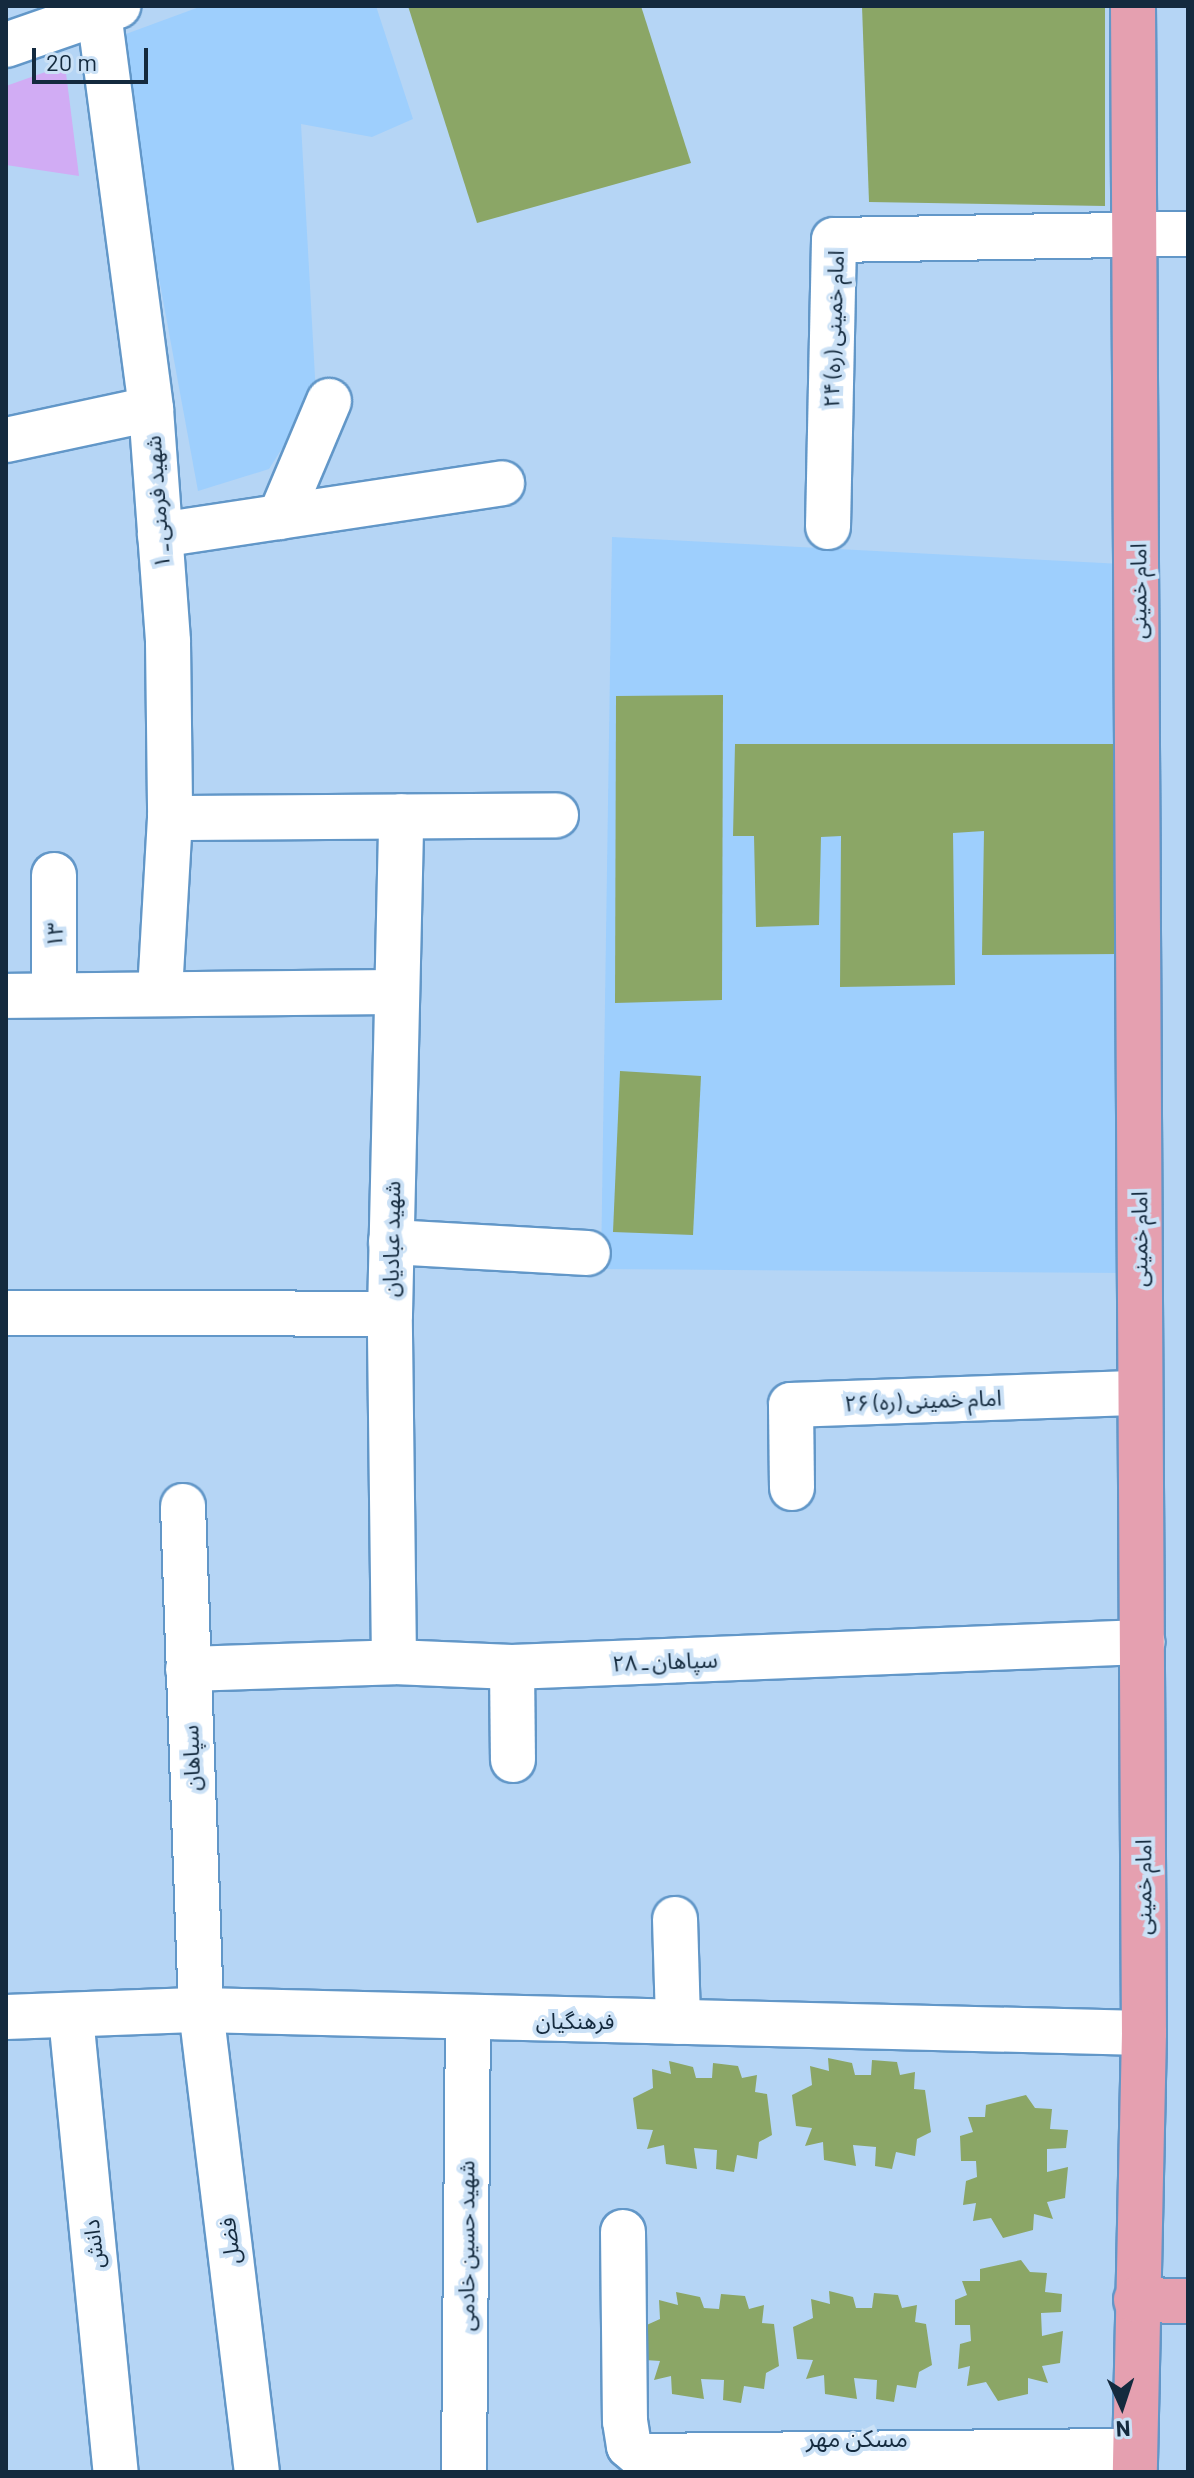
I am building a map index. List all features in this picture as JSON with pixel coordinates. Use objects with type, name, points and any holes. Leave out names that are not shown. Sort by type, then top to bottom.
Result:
[{"type":"main road","name":"امام خمینی","points":[[1133,6],[1137,235],[1139,1393],[1144,2033],[1135,2462]]},
{"type":"main road","points":[[1136,2300],[1188,2301]]},
{"type":"street","points":[[6,45],[108,10]]},
{"type":"street","name":"شهید فرمنی ـ ۱","points":[[108,10],[151,409],[160,535],[170,818],[160,993]]},
{"type":"street","points":[[1137,235],[1188,234]]},
{"type":"street","name":"امام خمینی (ره) ۲۴","points":[[828,527],[834,240],[1137,235]]},
{"type":"street","points":[[280,517],[329,401]]},
{"type":"street","points":[[6,440],[151,409]]},
{"type":"street","points":[[160,535],[502,483]]},
{"type":"street","points":[[170,818],[556,815]]},
{"type":"street","name":"شهید عبادیان","points":[[394,1662],[390,1314],[401,816]]},
{"type":"street","name":"۱۳","points":[[54,875],[54,995]]},
{"type":"street","points":[[6,996],[395,992]]},
{"type":"street","points":[[391,1242],[588,1253]]},
{"type":"street","points":[[6,1313],[390,1314]]},
{"type":"street","name":"امام خمینی (ره) ۲۶","points":[[792,1488],[791,1405],[1139,1393]]},
{"type":"street","name":"سپاهان","points":[[183,1506],[201,2010]]},
{"type":"street","name":"سپاهان ـ ۲۸","points":[[188,1669],[394,1662],[512,1667],[1143,1642]]},
{"type":"street","points":[[512,1667],[513,1760]]},
{"type":"street","points":[[675,1919],[678,2022]]},
{"type":"street","name":"فرهنگیان","points":[[6,2017],[201,2010],[468,2021],[678,2022],[1144,2033]]},
{"type":"street","name":"فضل","points":[[201,2010],[257,2472]]},
{"type":"street","name":"دانش","points":[[71,2017],[116,2472]]},
{"type":"street","name":"شهید حسین خادمی","points":[[464,2472],[468,2021]]},
{"type":"street","points":[[623,2232],[625,2421],[629,2446],[641,2456],[1135,2462]]},
{"type":"shaded area","points":[[202,6],[376,6],[413,119],[372,137],[301,124],[316,395],[269,469],[198,491],[115,38]]},
{"type":"shaded area","points":[[65,65],[79,176],[6,165],[6,86]]},
{"type":"shaded area","points":[[612,537],[1122,564],[1126,1273],[601,1269]]},
{"type":"building","points":[[408,6],[641,6],[691,163],[477,223]]},
{"type":"building","points":[[862,6],[1105,6],[1105,206],[869,202]]},
{"type":"building","points":[[723,695],[722,1000],[615,1003],[616,696]]},
{"type":"building","points":[[735,744],[1113,744],[1117,954],[982,955],[984,831],[953,833],[955,985],[840,987],[841,836],[821,837],[819,925],[756,927],[754,836],[733,836]]},
{"type":"building","points":[[620,1071],[701,1076],[693,1235],[613,1232]]},
{"type":"building","points":[[828,2058],[852,2063],[855,2075],[871,2075],[872,2060],[897,2062],[900,2075],[915,2072],[914,2089],[925,2090],[931,2132],[917,2139],[915,2156],[896,2152],[892,2169],[875,2166],[876,2147],[853,2145],[856,2166],[824,2160],[823,2142],[805,2146],[812,2128],[796,2126],[792,2095],[812,2085],[810,2066],[829,2071]]},
{"type":"building","points":[[669,2061],[693,2067],[696,2078],[712,2078],[713,2063],[738,2066],[742,2078],[757,2075],[755,2092],[767,2094],[772,2135],[759,2142],[757,2159],[737,2155],[734,2172],[716,2169],[717,2150],[694,2148],[697,2169],[666,2164],[664,2145],[647,2149],[653,2130],[637,2129],[633,2098],[653,2088],[652,2069],[671,2074]]},
{"type":"building","points":[[1026,2095],[1035,2108],[1052,2109],[1050,2129],[1068,2130],[1066,2148],[1047,2149],[1047,2172],[1068,2167],[1065,2198],[1047,2202],[1053,2219],[1034,2214],[1033,2230],[1003,2238],[991,2218],[973,2221],[976,2203],[963,2205],[966,2181],[977,2177],[976,2161],[961,2161],[960,2136],[973,2132],[968,2117],[985,2117],[986,2105]]},
{"type":"building","points":[[1021,2260],[1030,2272],[1047,2273],[1045,2292],[1062,2294],[1061,2312],[1041,2313],[1042,2336],[1063,2331],[1060,2363],[1042,2366],[1048,2383],[1028,2378],[1028,2394],[998,2401],[986,2382],[967,2386],[970,2366],[958,2369],[960,2344],[971,2341],[970,2325],[955,2325],[955,2300],[967,2295],[962,2281],[980,2281],[980,2269]]},
{"type":"building","points":[[829,2291],[853,2297],[856,2308],[872,2308],[874,2293],[898,2295],[902,2308],[917,2305],[915,2322],[926,2324],[932,2365],[919,2372],[916,2388],[897,2385],[894,2402],[876,2399],[877,2380],[854,2378],[857,2399],[825,2394],[824,2375],[806,2379],[813,2360],[797,2359],[793,2327],[813,2318],[811,2299],[830,2304]]},
{"type":"building","points":[[676,2292],[700,2297],[704,2308],[719,2309],[721,2294],[745,2296],[749,2309],[764,2305],[762,2323],[774,2324],[779,2366],[766,2373],[764,2389],[744,2386],[741,2403],[723,2400],[724,2380],[701,2379],[704,2399],[672,2394],[671,2376],[654,2380],[660,2361],[645,2360],[640,2328],[660,2319],[659,2300],[678,2305]]},
{"type":"district","name":"مسکن مهر","points":[[857,2438]]}]
